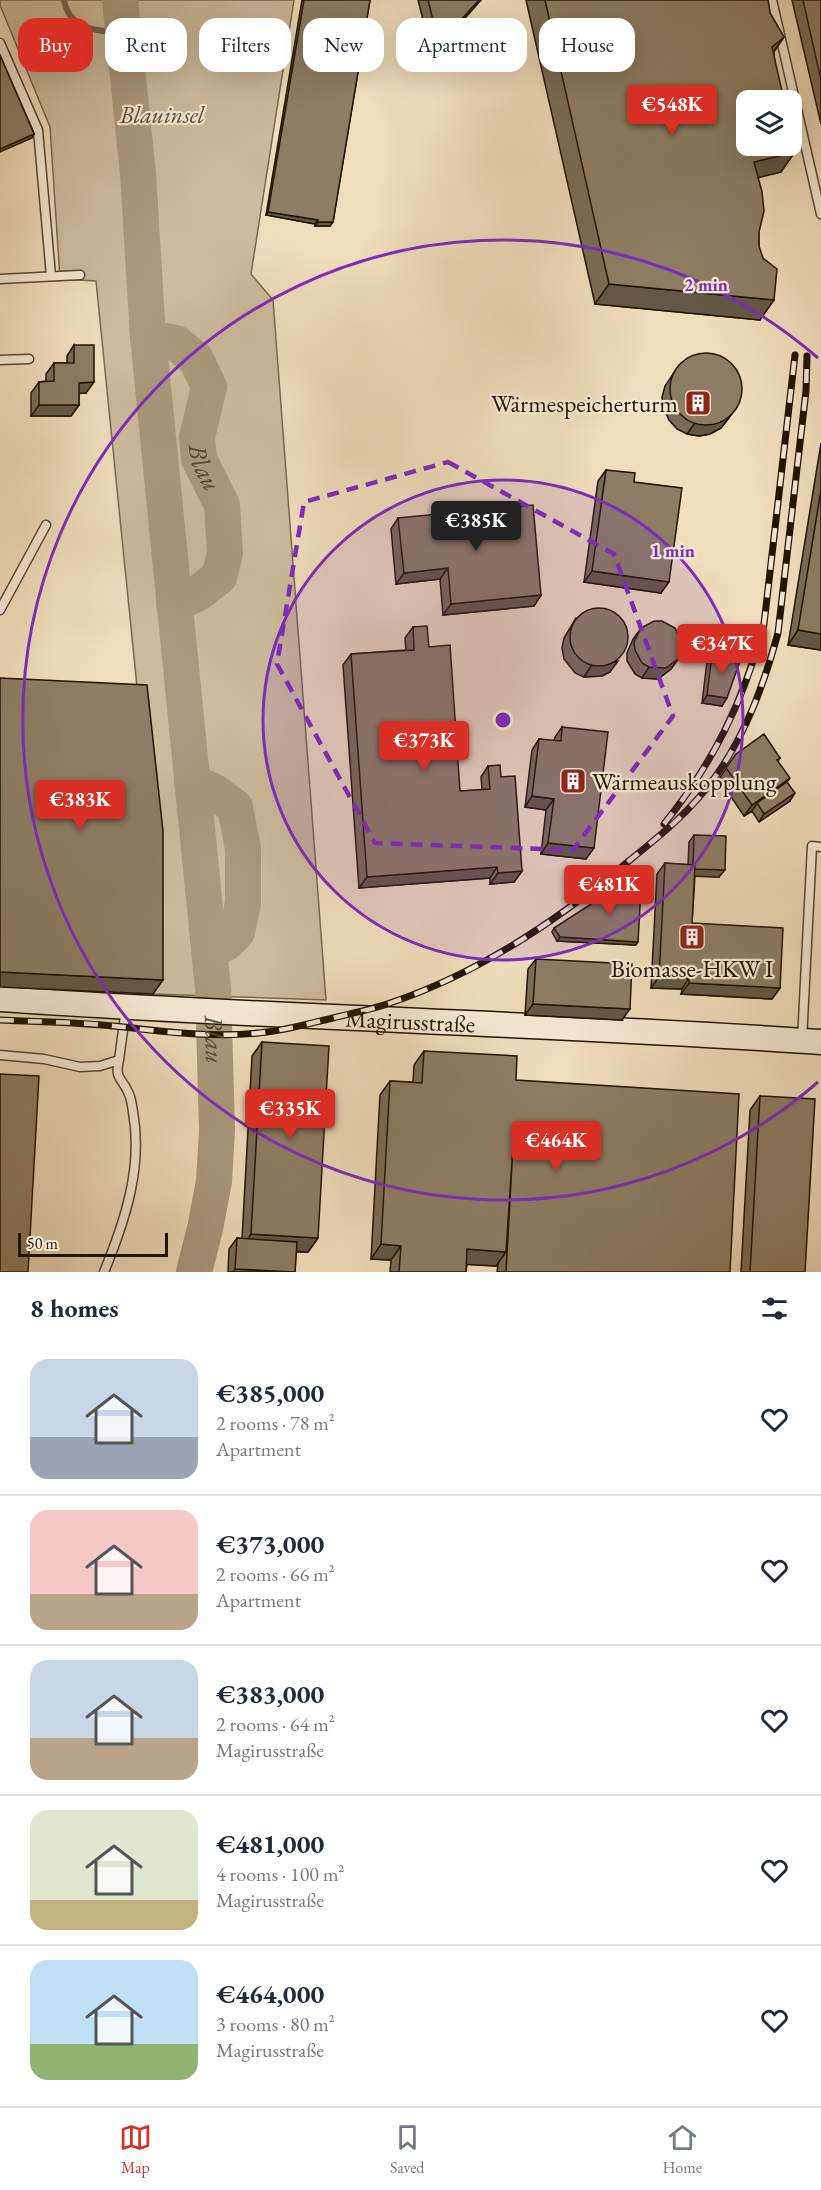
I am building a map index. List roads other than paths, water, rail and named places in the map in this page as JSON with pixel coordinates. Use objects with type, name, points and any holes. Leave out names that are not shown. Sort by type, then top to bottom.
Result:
[{"type":"street","name":"Magirusstraße","points":[[0,999],[158,1010],[278,1013],[651,1030],[812,1041]]},
{"type":"lane","points":[[772,0],[821,214]]},
{"type":"lane","points":[[0,43],[38,130],[51,276]]},
{"type":"lane","points":[[0,279],[80,275]]},
{"type":"lane","points":[[0,360],[29,359]]},
{"type":"lane","points":[[0,610],[45,525]]},
{"type":"lane","points":[[812,1041],[812,846],[821,847]]},
{"type":"lane","points":[[104,1272],[122,1228],[136,1158],[136,1132],[129,1092],[118,1075],[126,1008]]},
{"type":"lane","points":[[0,1055],[44,1059],[80,1067],[100,1066],[118,1060]]},
{"type":"waterway","name":"Blau","points":[[64,0],[67,10],[78,23],[95,30],[105,31]]},
{"type":"waterway","name":"Blau","points":[[120,0],[138,174],[148,337],[213,989],[217,1130],[214,1181],[194,1272]]},
{"type":"waterway","name":"Blau","points":[[148,337],[176,343],[196,359],[209,387],[197,437],[199,459],[222,505],[225,553],[219,577],[197,594],[174,604]]},
{"type":"waterway","name":"Blau","points":[[192,782],[213,791],[235,807],[243,849],[243,903],[237,932],[226,943],[209,948]]},
{"type":"railway","points":[[664,824],[698,777],[725,729],[747,679],[764,624],[795,355]]},
{"type":"railway","points":[[0,1020],[93,1024],[178,1033],[232,1035],[284,1029],[371,1009],[426,990],[518,942],[576,903],[642,851],[686,811],[715,777],[745,726],[767,671],[778,633],[806,391],[807,356]]},
{"type":"place","name":"Wärmespeicherturm","points":[[698,403]]},
{"type":"place","name":"Wärmeauskopplung","points":[[573,781]]},
{"type":"place","name":"Biomasse-HKW I","points":[[692,937]]},
{"type":"park label","name":"Blauinsel","points":[[162,114]]}]
